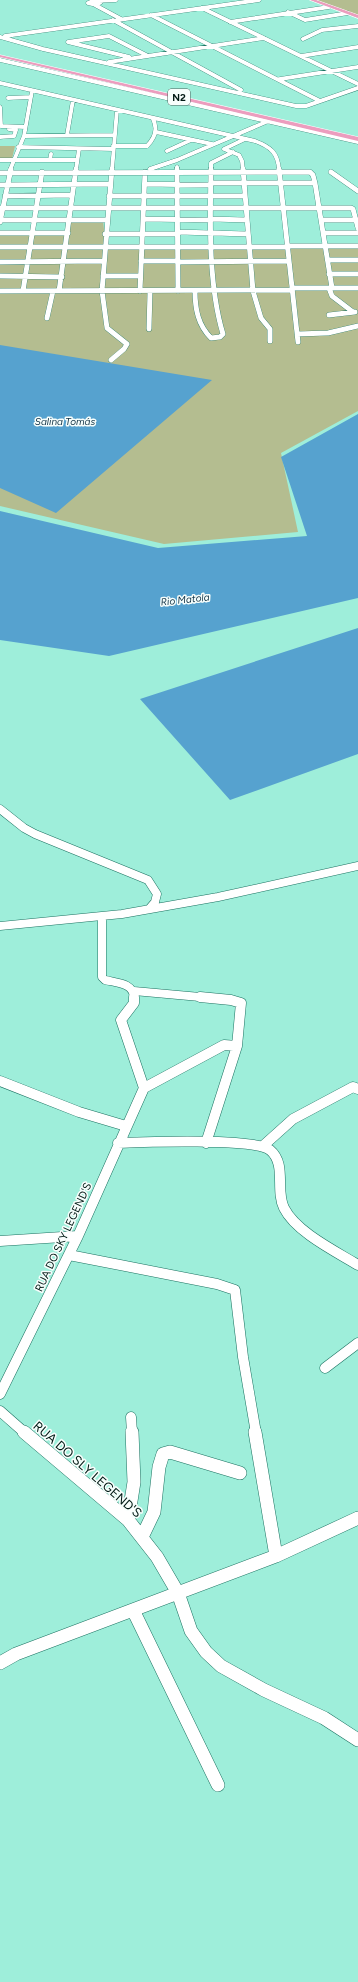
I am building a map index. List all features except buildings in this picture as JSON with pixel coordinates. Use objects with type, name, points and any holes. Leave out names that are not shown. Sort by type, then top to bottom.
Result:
[{"type":"main road","points":[[312,0],[358,17]]},
{"type":"main road","name":"N2","points":[[0,56],[358,139]]},
{"type":"main road","points":[[9,62],[16,60]]},
{"type":"main road","points":[[25,66],[32,64]]},
{"type":"main road","points":[[36,68],[43,66]]},
{"type":"main road","points":[[102,84],[109,81]]},
{"type":"street","points":[[95,5],[100,2],[110,0]]},
{"type":"street","points":[[116,0],[88,3],[123,19]]},
{"type":"street","points":[[0,37],[259,0]]},
{"type":"street","points":[[100,2],[116,15],[133,18]]},
{"type":"street","points":[[230,22],[329,7]]},
{"type":"street","points":[[202,8],[358,84]]},
{"type":"street","points":[[288,12],[305,20],[348,13]]},
{"type":"street","points":[[111,21],[116,15]]},
{"type":"street","points":[[151,15],[280,79],[320,101]]},
{"type":"street","points":[[111,21],[251,96]]},
{"type":"street","points":[[303,39],[313,33],[358,22]]},
{"type":"street","points":[[330,28],[358,26]]},
{"type":"street","points":[[135,58],[68,42],[109,36],[148,56]]},
{"type":"street","points":[[0,37],[43,49],[296,106],[306,106],[358,88]]},
{"type":"street","points":[[103,62],[264,38]]},
{"type":"street","points":[[301,56],[358,47]]},
{"type":"street","points":[[0,60],[358,142]]},
{"type":"street","points":[[280,79],[358,67]]},
{"type":"street","points":[[0,83],[245,139],[265,145],[273,151],[277,157],[298,342]]},
{"type":"street","points":[[32,91],[24,127],[24,136],[18,147],[9,173],[8,185],[3,196],[0,221],[107,220]]},
{"type":"street","points":[[8,98],[31,97]]},
{"type":"street","points":[[67,135],[73,100]]},
{"type":"street","points":[[0,107],[0,127]]},
{"type":"street","points":[[111,360],[124,349],[126,342],[110,332],[107,328],[102,291],[104,246],[116,110]]},
{"type":"street","points":[[18,147],[79,149],[147,146],[153,140],[156,132],[157,127],[153,118]]},
{"type":"street","points":[[139,172],[177,160],[266,122]]},
{"type":"street","points":[[0,127],[24,127]]},
{"type":"street","points":[[0,127],[16,130],[14,136],[0,137]]},
{"type":"street","points":[[156,132],[212,144]]},
{"type":"street","points":[[24,136],[114,135]]},
{"type":"street","points":[[245,139],[224,149],[240,156],[244,172],[253,291],[261,318],[270,329],[270,341]]},
{"type":"street","points":[[167,151],[191,140]]},
{"type":"street","points":[[50,160],[52,149]]},
{"type":"street","points":[[59,291],[79,149]]},
{"type":"street","points":[[195,291],[197,314],[209,336],[214,338],[220,337],[223,334],[218,317],[210,233],[212,207],[211,162],[233,152]]},
{"type":"street","points":[[0,160],[77,160]]},
{"type":"street","points":[[177,160],[178,291]]},
{"type":"street","points":[[23,291],[42,172]]},
{"type":"street","points":[[140,291],[143,196],[146,172]]},
{"type":"street","points":[[0,173],[310,172],[313,175],[322,220],[332,296],[355,312]]},
{"type":"street","points":[[331,172],[358,191]]},
{"type":"street","points":[[145,184],[315,183]]},
{"type":"street","points":[[0,185],[110,184]]},
{"type":"street","points":[[3,196],[72,195]]},
{"type":"street","points":[[109,196],[245,196]]},
{"type":"street","points":[[2,208],[352,208],[357,220],[358,228]]},
{"type":"street","points":[[143,219],[247,220]]},
{"type":"street","points":[[322,220],[357,220]]},
{"type":"street","points":[[0,233],[68,233]]},
{"type":"street","points":[[324,233],[358,233]]},
{"type":"street","points":[[105,234],[248,234]]},
{"type":"street","points":[[0,247],[358,246]]},
{"type":"street","points":[[328,260],[358,260]]},
{"type":"street","points":[[0,262],[104,261]]},
{"type":"street","points":[[141,261],[289,261]]},
{"type":"street","points":[[329,274],[358,274]]},
{"type":"street","points":[[0,276],[62,277]]},
{"type":"street","points":[[103,276],[140,276]]},
{"type":"street","points":[[0,291],[253,291],[358,288]]},
{"type":"street","points":[[149,329],[150,291]]},
{"type":"street","points":[[47,318],[53,292]]},
{"type":"street","points":[[329,315],[355,312]]},
{"type":"street","points":[[297,334],[328,333],[358,326]]},
{"type":"street","points":[[0,809],[24,828],[35,834],[148,880],[157,894],[155,902],[149,909]]},
{"type":"street","points":[[0,926],[102,916],[149,909],[218,897],[358,866]]},
{"type":"street","points":[[102,916],[102,977],[105,980],[131,988],[134,991],[238,1001],[241,1003],[237,1046],[206,1143]]},
{"type":"street","points":[[134,991],[134,1003],[121,1020],[144,1088],[224,1045],[237,1046]]},
{"type":"street","points":[[0,1081],[79,1112],[126,1126]]},
{"type":"street","points":[[264,1145],[293,1119],[353,1087],[358,1089]]},
{"type":"street","name":"RUA DO SKY LEGEND'S","points":[[0,1394],[78,1236],[118,1143],[144,1088]]},
{"type":"street","points":[[118,1143],[161,1141],[248,1143],[264,1145],[276,1157],[281,1171],[283,1205],[288,1214],[306,1231],[358,1266]]},
{"type":"street","points":[[0,1241],[78,1236]]},
{"type":"street","points":[[69,1254],[217,1284],[235,1290],[242,1357],[276,1556]]},
{"type":"street","points":[[325,1368],[358,1343]]},
{"type":"street","name":"RUA DO SLY LEGEND'S","points":[[0,1411],[128,1520],[157,1557],[178,1593],[191,1631],[206,1652],[221,1666],[264,1690],[324,1718],[358,1740]]},
{"type":"street","points":[[128,1520],[135,1484],[135,1458],[131,1418]]},
{"type":"street","points":[[142,1537],[152,1519],[155,1509],[157,1473],[163,1454],[170,1452],[240,1472]]},
{"type":"street","points":[[0,1663],[16,1654],[276,1556],[358,1518]]},
{"type":"street","points":[[133,1610],[218,1785]]},
{"type":"green space","points":[[312,0],[358,0],[358,16]]},
{"type":"green space","points":[[0,146],[15,146],[12,159],[0,159]]},
{"type":"green space","points":[[70,220],[103,220],[106,248],[358,247],[358,411],[281,453],[298,532],[164,544],[0,506],[0,233],[67,233]]},
{"type":"water","name":"Salina Tomás","points":[[0,345],[212,380],[56,513],[0,488]]},
{"type":"water","name":"Rio Matola","points":[[358,414],[358,598],[109,656],[0,640],[0,511],[158,548],[307,536],[281,457]]},
{"type":"water","points":[[358,628],[358,754],[230,800],[140,699]]}]
